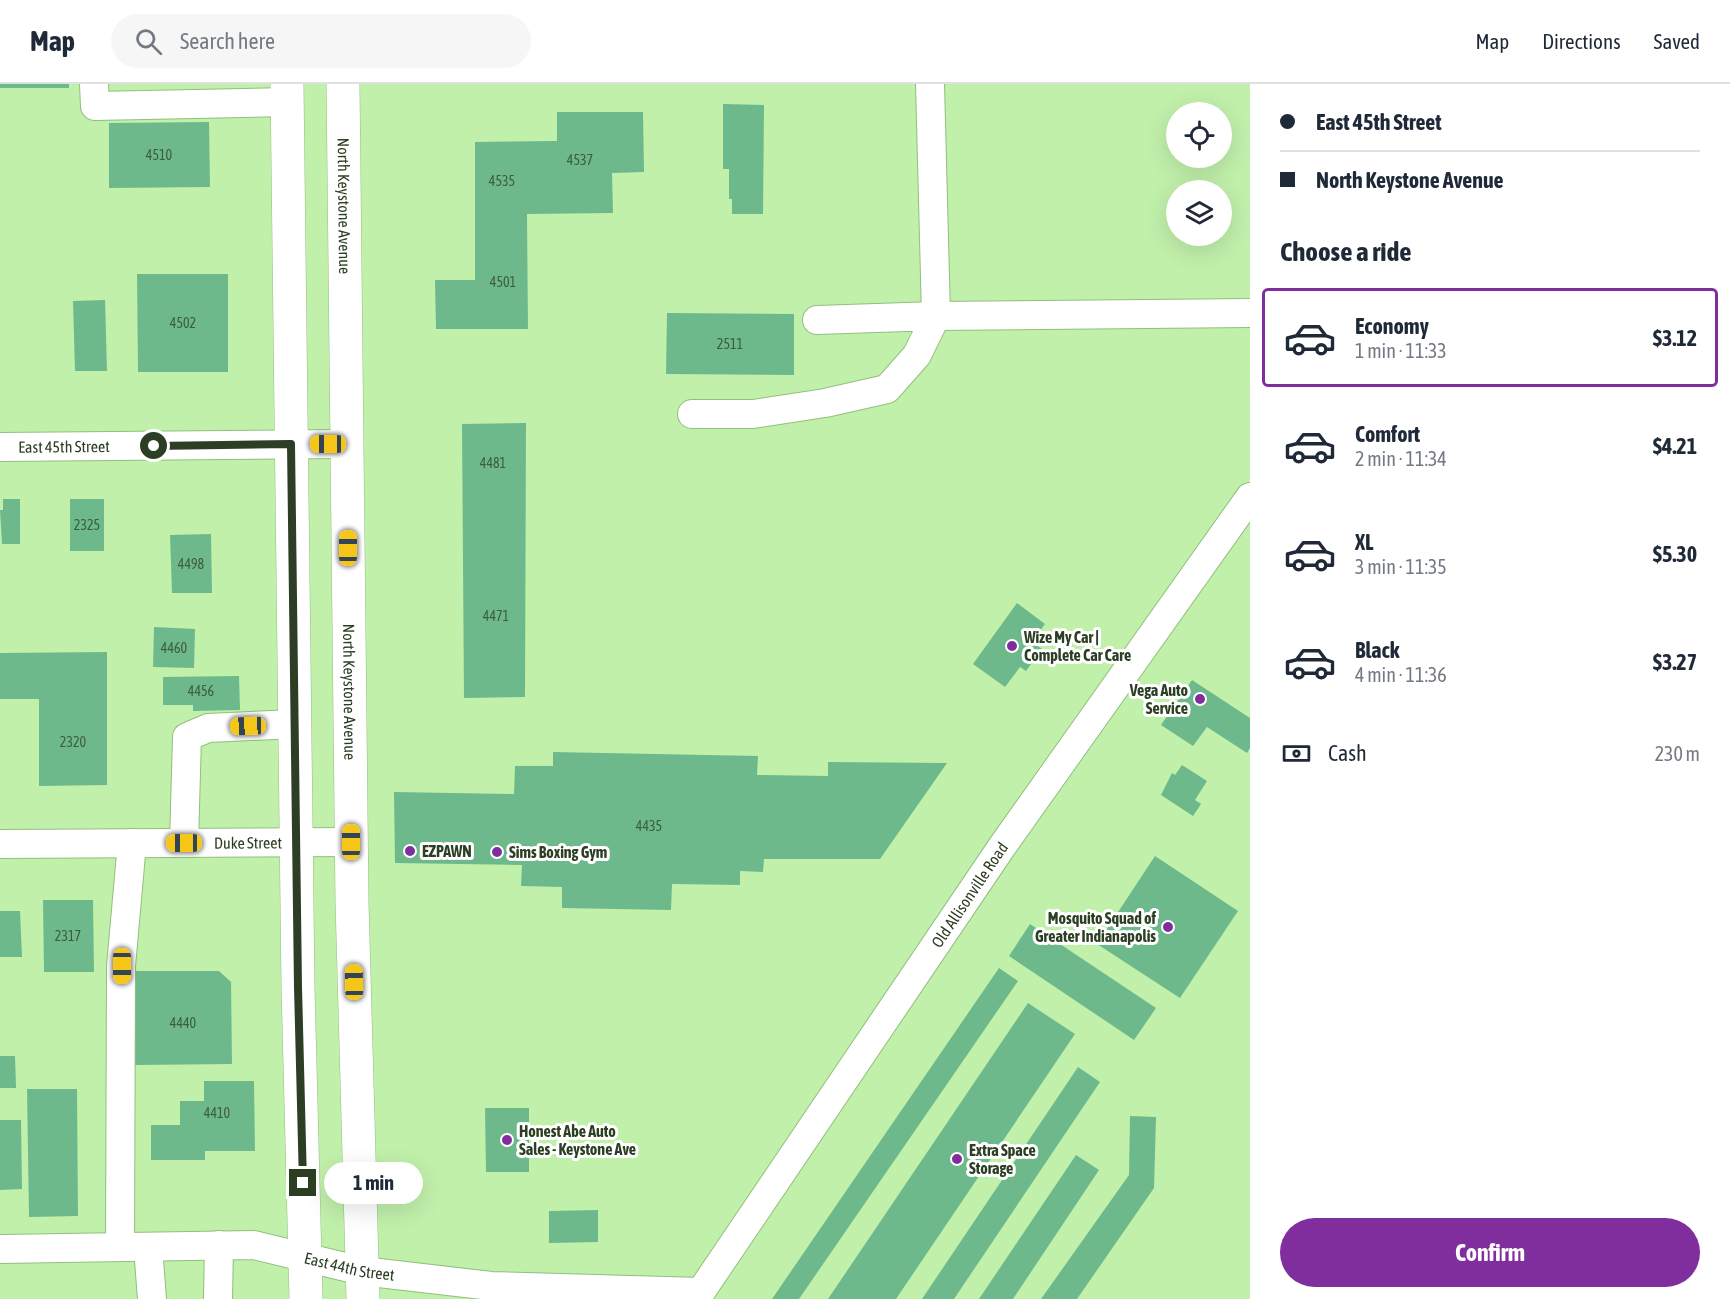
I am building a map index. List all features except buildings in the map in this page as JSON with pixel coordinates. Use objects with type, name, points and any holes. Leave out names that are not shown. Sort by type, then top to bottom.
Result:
[{"type":"main road","name":"North Keystone Avenue","points":[[343,84],[351,842],[362,1285]]},
{"type":"main road","points":[[287,93],[296,842],[306,1299]]},
{"type":"street","points":[[94,84],[95,106],[182,94],[287,93]]},
{"type":"street","points":[[692,414],[753,414],[825,403],[887,389],[917,355],[936,316],[930,84]]},
{"type":"street","points":[[817,320],[936,316],[1250,313]]},
{"type":"street","name":"East 45th Street","points":[[0,447],[346,444]]},
{"type":"street","name":"Old Allisonville Road","points":[[698,1296],[1001,848],[1250,497]]},
{"type":"street","points":[[184,843],[187,737],[208,728],[295,724]]},
{"type":"street","name":"Duke Street","points":[[0,844],[351,842]]},
{"type":"street","points":[[120,1247],[122,966],[132,843]]},
{"type":"street","points":[[218,1299],[219,1245]]},
{"type":"street","name":"East 44th Street","points":[[0,1249],[219,1245],[272,1247],[305,1257],[362,1285],[491,1286],[698,1296]]},
{"type":"street","points":[[148,1247],[152,1299]]},
{"type":"place","name":"Wize My Car | Complete Car Care","points":[[1012,646]]},
{"type":"place","name":"Vega Auto Service","points":[[1200,699]]},
{"type":"place","name":"EZPAWN","points":[[410,851]]},
{"type":"place","name":"Sims Boxing Gym","points":[[497,852]]},
{"type":"place","name":"Mosquito Squad of Greater Indianapolis","points":[[1168,927]]},
{"type":"place","name":"Honest Abe Auto Sales - Keystone Ave","points":[[507,1140]]},
{"type":"place","name":"Extra Space Storage","points":[[957,1159]]},
{"type":"route","points":[[154,446],[291,444],[298,987],[303,1183]]}]
